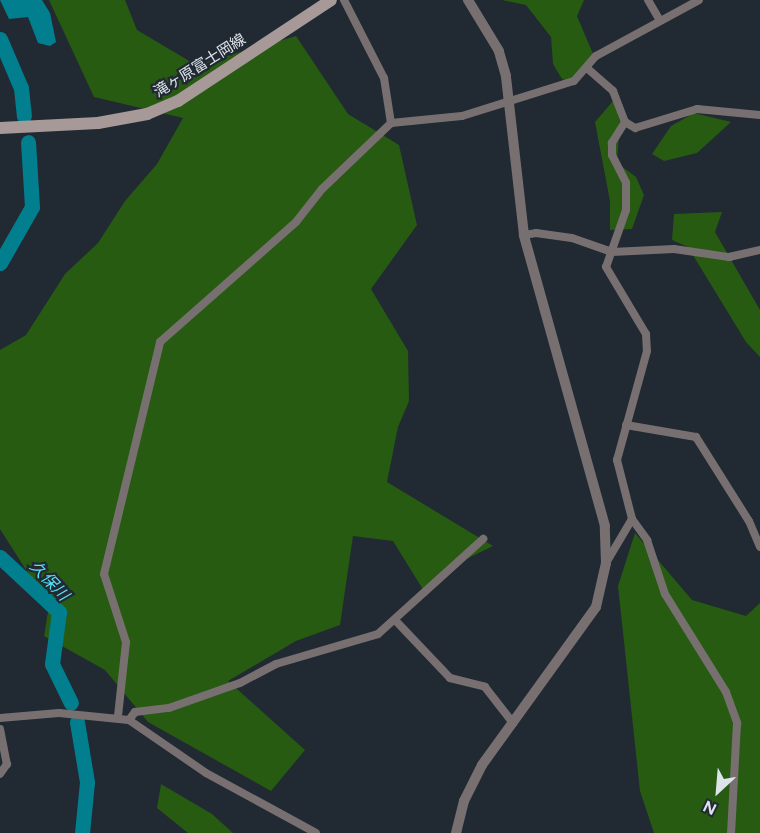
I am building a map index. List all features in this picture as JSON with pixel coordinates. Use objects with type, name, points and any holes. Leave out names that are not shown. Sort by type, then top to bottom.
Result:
[{"type":"main road","name":"滝ヶ原富士岡線","points":[[0,128],[98,123],[155,111],[178,101],[331,0]]},
{"type":"street","points":[[344,0],[384,78],[391,123]]},
{"type":"street","points":[[456,833],[464,801],[482,765],[596,607],[606,563],[605,526],[524,235],[508,103],[498,51],[468,0]]},
{"type":"street","points":[[648,0],[659,19]]},
{"type":"street","points":[[118,716],[126,642],[104,574],[160,342],[296,222],[322,189],[391,123],[462,116],[574,81],[588,69],[596,56],[659,19],[699,0]]},
{"type":"street","points":[[588,69],[613,91],[625,122],[635,128],[697,109],[760,114]]},
{"type":"street","points":[[625,122],[612,143],[612,155],[626,183],[626,210],[606,267],[646,334],[644,375],[626,425],[617,460],[632,519],[647,540],[679,621],[726,692],[737,723],[731,833]]},
{"type":"street","points":[[524,235],[537,233],[572,238],[612,252],[674,249],[729,257],[760,250]]},
{"type":"street","points":[[626,425],[696,437],[749,521],[760,547]]},
{"type":"street","points":[[606,563],[632,519]]},
{"type":"street","points":[[129,720],[135,712],[169,708],[240,683],[276,664],[378,634],[483,539]]},
{"type":"street","points":[[395,620],[450,678],[485,687],[513,723]]},
{"type":"street","points":[[0,718],[59,713],[118,716],[129,720],[206,773],[316,833]]},
{"type":"street","points":[[0,729],[7,764],[0,774]]},
{"type":"green space","points":[[49,0],[125,0],[137,30],[196,65],[296,36],[348,114],[399,145],[417,225],[371,289],[408,351],[409,401],[398,427],[387,482],[493,546],[454,565],[433,585],[427,596],[393,541],[353,536],[340,625],[296,641],[228,681],[305,750],[271,791],[148,722],[105,670],[44,636],[49,606],[0,529],[0,350],[26,335],[65,274],[98,243],[125,201],[157,164],[183,118],[94,97]]},
{"type":"green space","points":[[502,0],[584,0],[577,16],[593,54],[571,82],[562,79],[553,64],[551,37],[526,5]]},
{"type":"green space","points":[[613,101],[620,121],[617,163],[636,177],[644,195],[632,229],[610,230],[610,201],[595,122]]},
{"type":"green space","points":[[694,113],[731,122],[697,153],[664,161],[652,154],[671,126]]},
{"type":"green space","points":[[722,212],[715,232],[760,310],[760,357],[746,342],[688,247],[672,240],[674,214]]},
{"type":"green space","points":[[635,533],[692,600],[746,616],[760,603],[760,833],[654,833],[640,791],[618,586]]},
{"type":"green space","points":[[161,784],[212,814],[233,833],[188,833],[157,808]]},
{"type":"water","points":[[0,0],[42,0],[50,13],[56,42],[50,46],[38,43],[28,17],[9,19]]},
{"type":"waterway","name":"久保川","points":[[0,39],[21,88],[24,116]]},
{"type":"waterway","name":"久保川","points":[[0,263],[32,207],[28,142]]},
{"type":"waterway","name":"久保川","points":[[0,557],[59,612],[52,664],[71,703]]},
{"type":"waterway","name":"久保川","points":[[77,722],[87,782],[82,833]]}]
